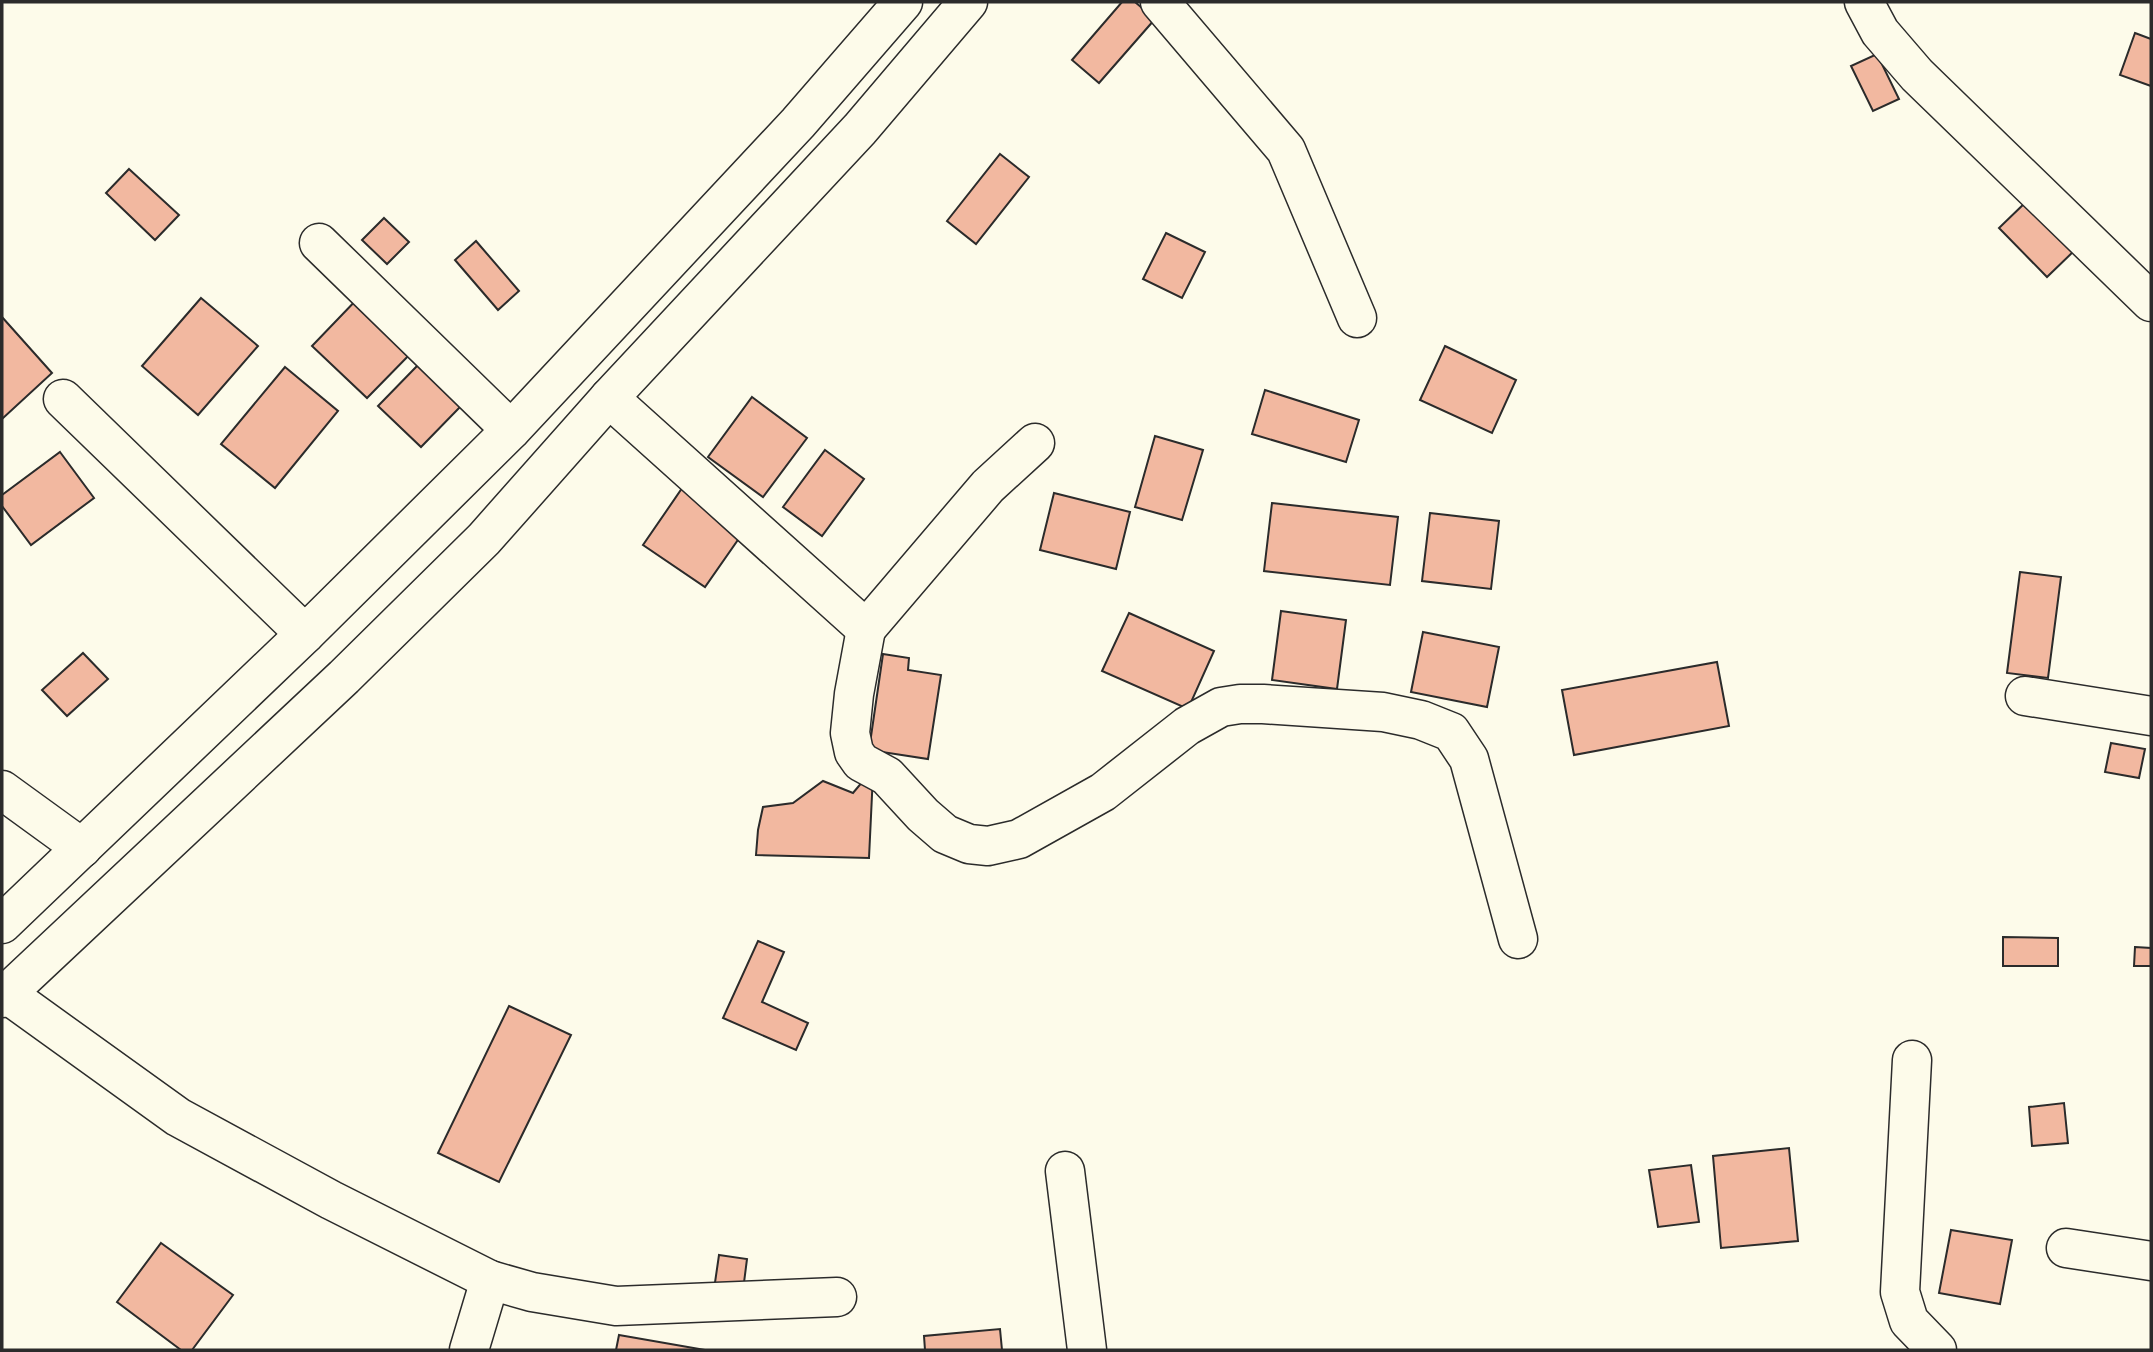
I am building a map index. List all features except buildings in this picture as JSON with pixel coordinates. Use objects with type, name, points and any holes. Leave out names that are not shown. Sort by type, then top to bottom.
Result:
[{"type":"street","points":[[2,924],[305,634],[511,430],[798,123],[903,2]]},
{"type":"street","points":[[837,1297],[616,1306],[532,1292],[490,1280],[331,1200],[178,1117],[4,996],[344,677],[475,548],[609,398],[860,129],[968,2]]},
{"type":"street","points":[[1160,2],[1286,150],[1357,318]]},
{"type":"street","points":[[1864,2],[1880,32],[1917,75],[2151,302]]},
{"type":"street","points":[[319,243],[511,430]]},
{"type":"street","points":[[609,398],[866,629]]},
{"type":"street","points":[[63,399],[305,634]]},
{"type":"street","points":[[1035,443],[988,486],[866,629],[850,733],[854,752],[861,762],[887,776],[923,816],[945,834],[969,845],[988,846],[1019,839],[1103,792],[1186,726],[1222,707],[1263,704],[1383,712],[1421,720],[1451,732],[1469,759],[1518,939]]},
{"type":"street","points":[[2025,696],[2151,716]]},
{"type":"street","points":[[2,790],[82,848]]},
{"type":"street","points":[[1912,1060],[1900,1292],[1909,1321],[1937,1350]]},
{"type":"street","points":[[1065,1171],[1087,1350]]},
{"type":"street","points":[[2066,1248],[2151,1261]]},
{"type":"street","points":[[469,1350],[490,1280]]}]
